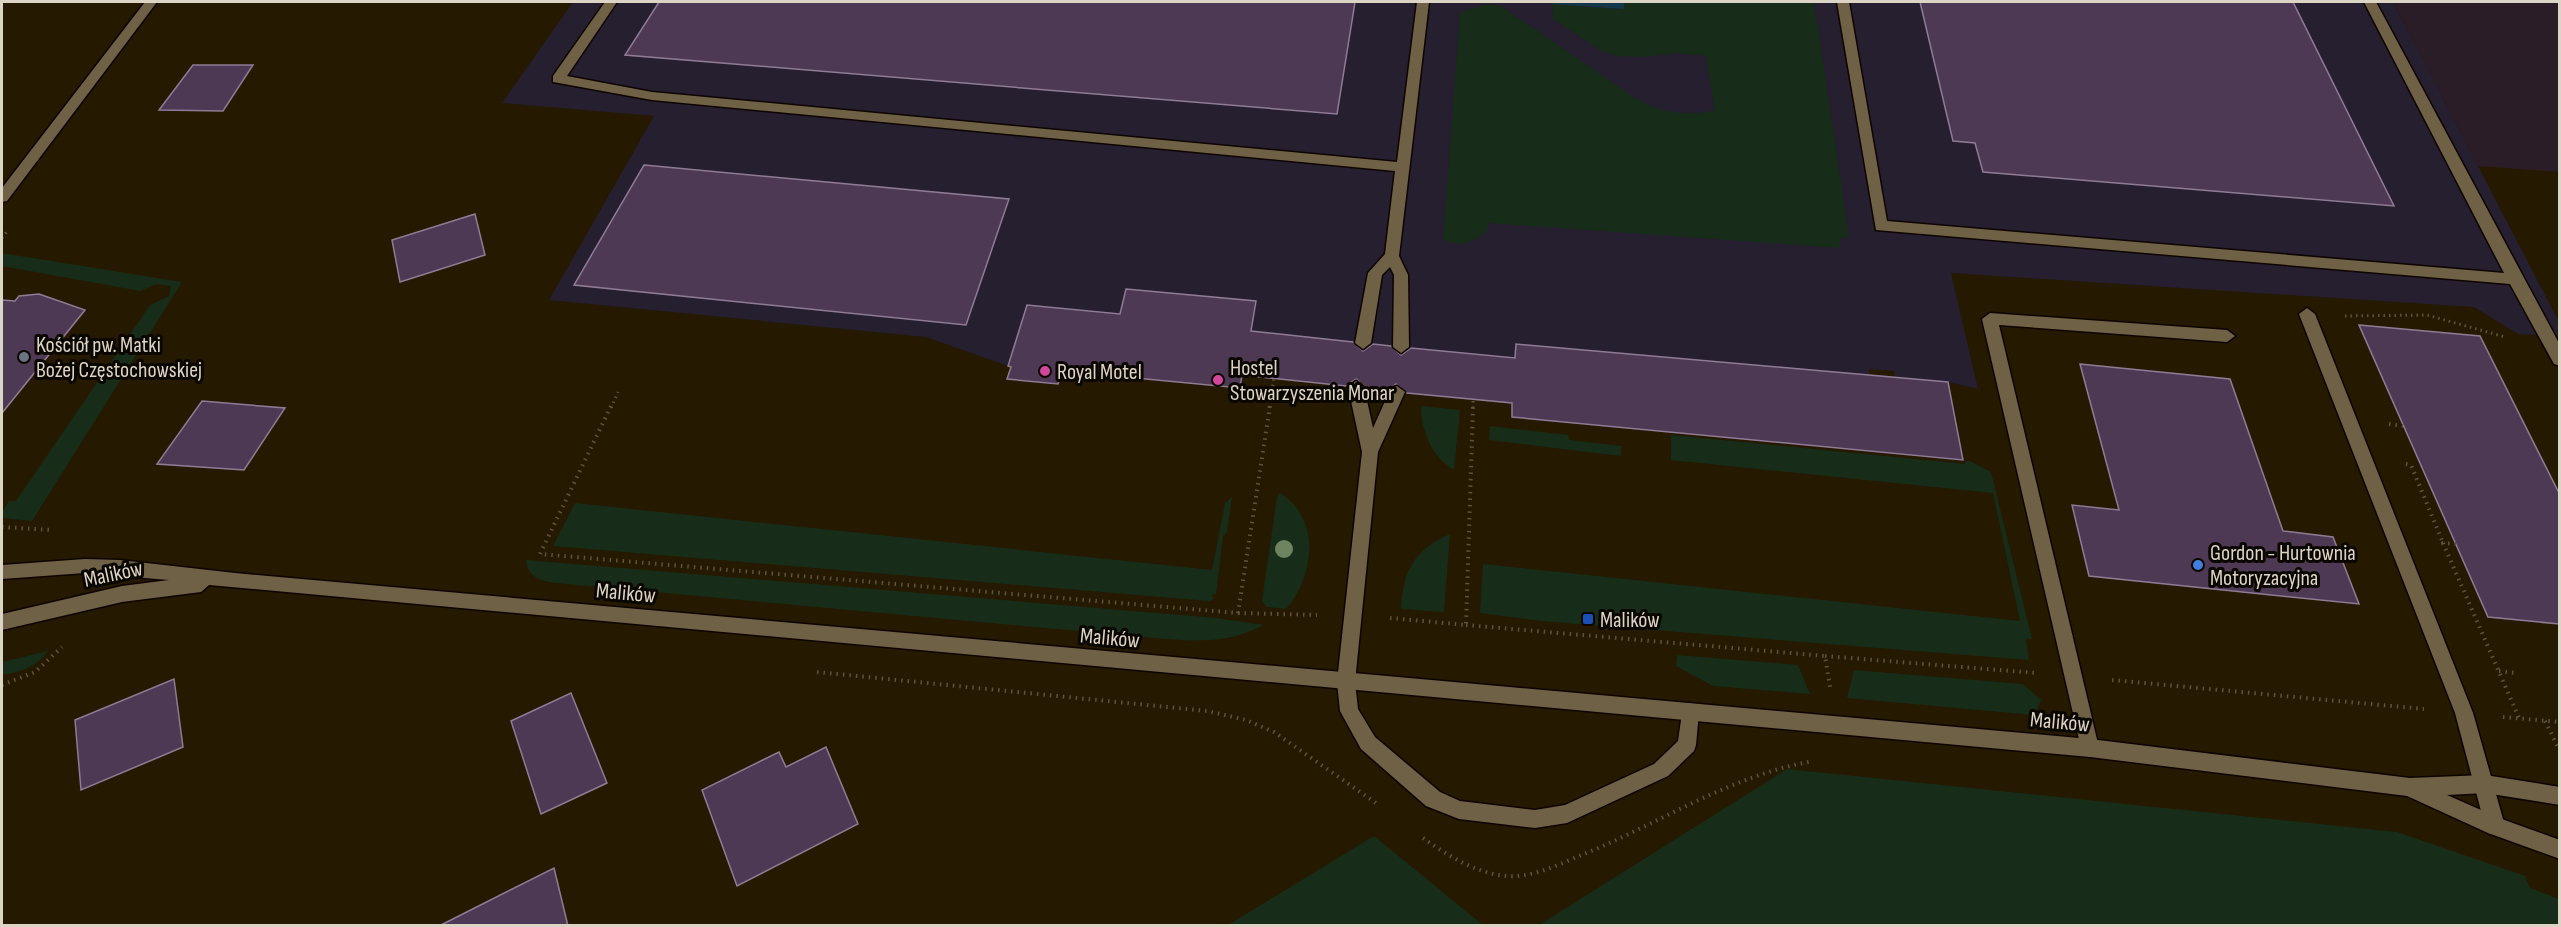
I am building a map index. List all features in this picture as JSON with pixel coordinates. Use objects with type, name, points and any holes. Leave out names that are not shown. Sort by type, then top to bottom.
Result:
[{"type":"street","points":[[2,197],[151,2]]},
{"type":"street","points":[[611,2],[558,79],[652,96],[1402,167]]},
{"type":"street","points":[[1401,347],[1401,275],[1392,256],[1423,2]]},
{"type":"street","points":[[1843,2],[1881,226],[2516,279]]},
{"type":"street","points":[[2370,2],[2557,356]]},
{"type":"street","points":[[1363,343],[1375,273],[1392,256]]},
{"type":"street","points":[[2307,314],[2464,713],[2495,826]]},
{"type":"street","points":[[2090,748],[1990,319],[2227,336]]},
{"type":"street","points":[[1356,387],[1370,452],[1346,682],[1349,711],[1361,735],[1433,799],[1459,810],[1535,819],[1554,818],[1581,809],[1661,770],[1687,745],[1690,712]]},
{"type":"street","points":[[1370,452],[1397,392]]},
{"type":"street","name":"Malików","points":[[2,572],[85,566],[120,567],[235,581],[2090,748],[2410,787],[2485,784],[2559,796]]},
{"type":"street","name":"Malików","points":[[2,622],[167,586],[235,581]]},
{"type":"street","name":"Malików","points":[[2410,787],[2495,826],[2559,850]]},
{"type":"path","points":[[2335,316],[2427,315],[2557,356]]},
{"type":"path","points":[[1238,613],[1274,378]]},
{"type":"path","points":[[618,392],[540,554],[1277,616],[1353,614],[2073,676],[2559,722]]},
{"type":"path","points":[[1466,625],[1473,399]]},
{"type":"path","points":[[2411,465],[2520,718]]},
{"type":"path","points":[[2,527],[15,529]]},
{"type":"path","points":[[2444,543],[2456,544]]},
{"type":"path","points":[[55,643],[66,640]]},
{"type":"path","points":[[1825,656],[1831,695]]},
{"type":"path","points":[[805,671],[1207,711],[1246,720],[1274,732],[1308,754],[1383,809]]},
{"type":"path","points":[[2499,671],[2517,672]]},
{"type":"path","points":[[2544,720],[2559,751]]},
{"type":"path","points":[[1421,836],[1440,850],[1487,872],[1506,876],[1528,874],[1626,837],[1758,774],[1784,765],[1821,762]]},
{"type":"shaded area","points":[[573,2],[2393,2],[2559,322],[2559,336],[2518,334],[2474,307],[1951,273],[1978,389],[1948,382],[1895,378],[1894,371],[1869,369],[1870,375],[1516,344],[1512,403],[1242,375],[1256,301],[1127,289],[1120,314],[1027,305],[1008,366],[926,337],[549,300],[654,116],[502,103]]},
{"type":"shaded area","points":[[2393,2],[2559,2],[2559,172],[2478,166]]},
{"type":"green space","points":[[1624,2],[1814,2],[1849,237],[1840,238],[1840,248],[1489,223],[1487,231],[1472,241],[1456,243],[1443,240],[1460,12],[1489,4],[1501,6],[1635,98],[1674,112],[1715,111],[1706,56],[1675,53],[1646,57],[1619,56],[1601,51],[1553,19],[1552,4],[1623,9]]},
{"type":"green space","points":[[2,253],[182,282],[32,521],[2,518],[2,512],[9,501],[16,501],[150,305],[169,296],[171,286],[156,284],[140,291],[2,266]]},
{"type":"green space","points":[[1421,406],[1460,410],[1454,470],[1446,465],[1429,442],[1423,425]]},
{"type":"green space","points":[[1490,426],[1568,435],[1569,440],[1621,446],[1621,456],[1489,440]]},
{"type":"green space","points":[[1671,435],[1965,464],[1965,461],[1970,461],[1991,472],[2032,639],[2026,639],[2029,660],[1541,621],[1480,613],[1483,564],[2020,621],[1993,493],[1671,460]]},
{"type":"green space","points":[[1280,493],[1293,504],[1302,517],[1308,532],[1309,548],[1308,564],[1303,580],[1286,609],[1267,607],[1262,601],[1277,497]]},
{"type":"green space","points":[[1232,497],[1227,532],[1223,536],[1216,594],[1212,595],[1214,599],[1209,601],[553,546],[575,503],[1212,570],[1225,503]]},
{"type":"green space","points":[[1450,534],[1444,612],[1401,609],[1404,583],[1413,563],[1427,547]]},
{"type":"green space","points":[[526,560],[1216,618],[1264,625],[1240,635],[1216,640],[1166,639],[556,583],[545,581],[532,574]]},
{"type":"green space","points":[[48,651],[28,668],[2,675],[2,662]]},
{"type":"green space","points":[[1677,655],[1798,665],[1810,694],[1713,686],[1676,666]]},
{"type":"green space","points":[[1854,670],[2023,684],[2041,700],[2035,715],[1847,698]]},
{"type":"green space","points":[[1787,769],[2397,832],[2525,876],[2530,888],[2559,899],[2559,925],[1539,925]]},
{"type":"green space","points":[[1374,836],[1483,925],[1228,925]]},
{"type":"water","points":[[1552,2],[1624,2],[1624,9],[1552,4]]},
{"type":"building","points":[[659,2],[1355,2],[1337,114],[625,55]]},
{"type":"building","points":[[1920,2],[2293,2],[2394,206],[1983,172],[1975,143],[1953,141]]},
{"type":"building","points":[[193,65],[253,65],[223,111],[159,110]]},
{"type":"building","points":[[644,165],[1009,199],[966,325],[574,285]]},
{"type":"building","points":[[475,214],[485,255],[400,282],[392,240]]},
{"type":"building","points":[[1126,289],[1256,301],[1251,331],[1353,342],[1363,351],[1373,344],[1391,346],[1401,355],[1411,348],[1515,358],[1516,344],[1948,382],[1963,460],[1512,417],[1512,403],[1407,393],[1396,384],[1387,391],[1367,388],[1356,379],[1346,386],[1242,375],[1240,388],[1062,371],[1058,384],[1007,379],[1011,367],[1008,366],[1027,305],[1120,314]]},
{"type":"building","name":"Kościół pw. Matki Bożej Częstochowskiej","points":[[39,294],[85,310],[2,413],[2,300],[15,301],[19,296]]},
{"type":"building","points":[[2359,325],[2480,336],[2559,493],[2559,624],[2488,617]]},
{"type":"building","points":[[2080,364],[2230,379],[2283,531],[2333,537],[2359,604],[2089,576],[2072,505],[2119,510]]},
{"type":"building","points":[[202,401],[285,408],[244,470],[157,464]]},
{"type":"building","points":[[174,679],[183,747],[81,790],[75,720]]},
{"type":"building","points":[[571,693],[607,783],[541,814],[511,721]]},
{"type":"building","points":[[826,747],[858,824],[737,886],[702,790],[779,752],[786,767]]},
{"type":"building","points":[[554,868],[568,926],[439,926]]},
{"type":"place","name":"Kościół pw. Matki Bożej Częstochowskiej","points":[[24,357]]},
{"type":"place","name":"Royal Motel","points":[[1045,371]]},
{"type":"place","name":"Hostel Stowarzyszenia Monar","points":[[1218,380]]},
{"type":"place","name":"Gordon - Hurtownia Motoryzacyjna","points":[[2198,565]]},
{"type":"place","name":"Malików","points":[[1588,619]]}]
